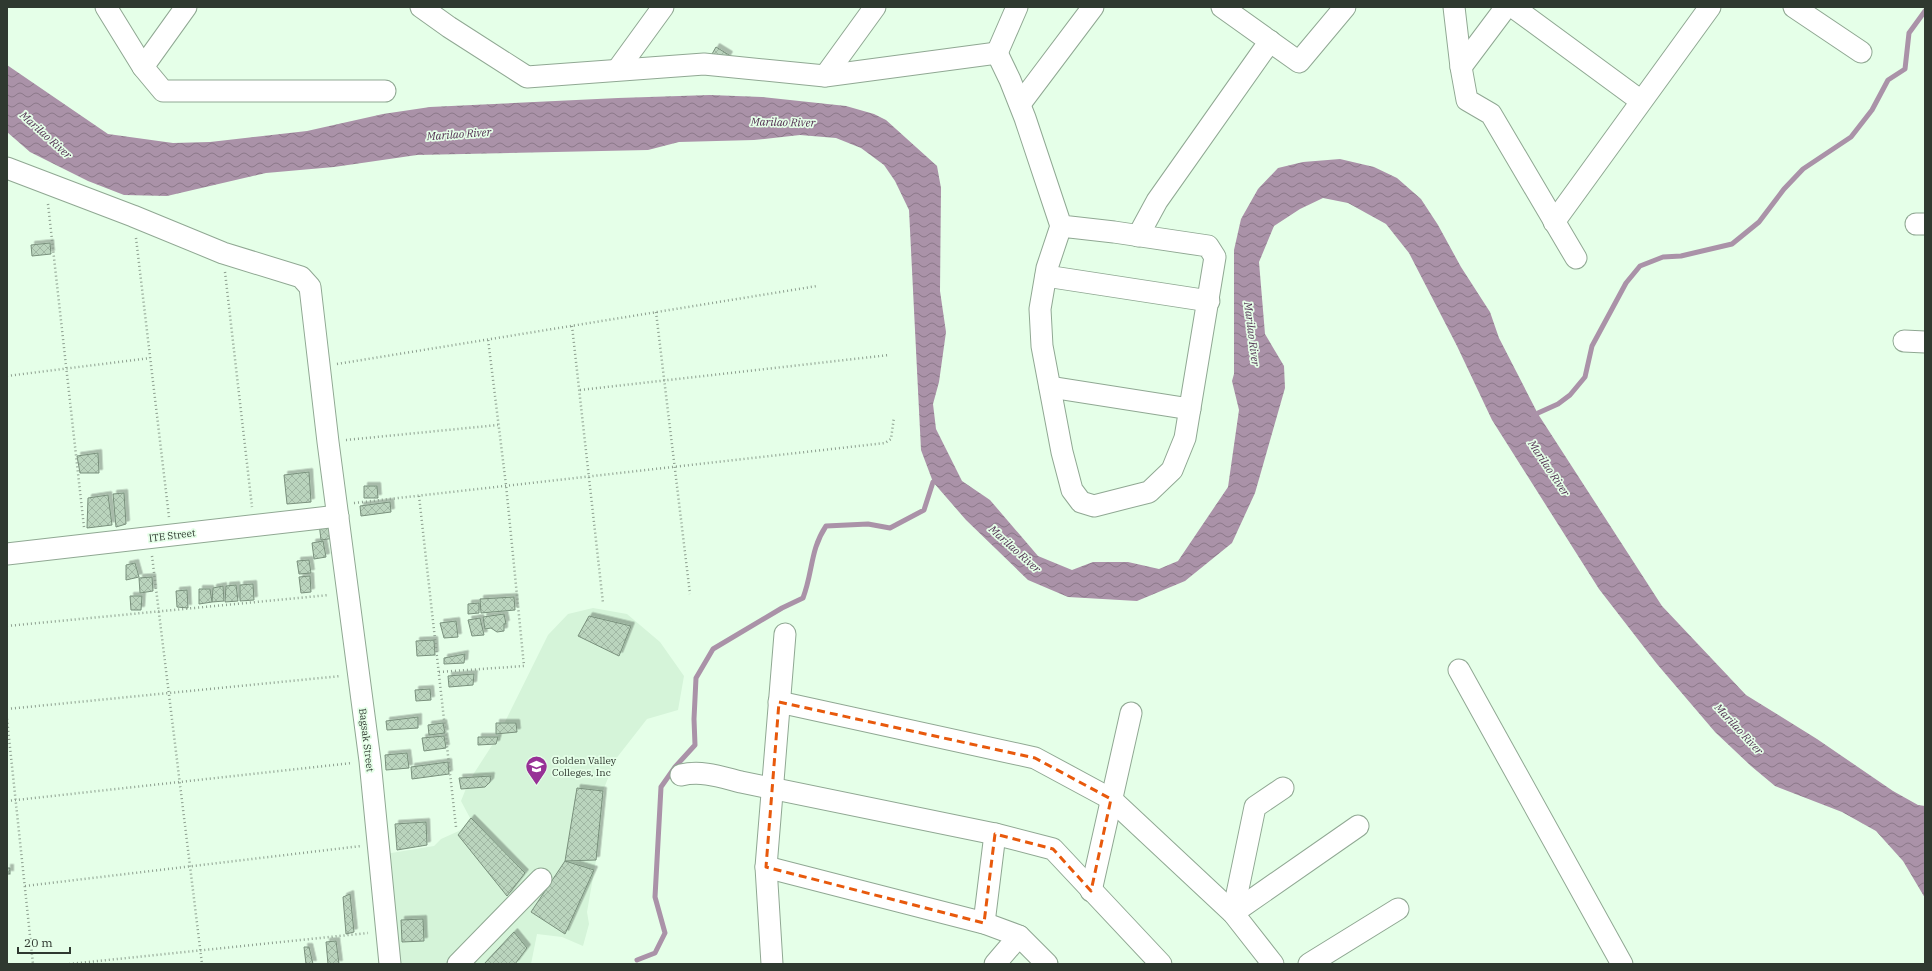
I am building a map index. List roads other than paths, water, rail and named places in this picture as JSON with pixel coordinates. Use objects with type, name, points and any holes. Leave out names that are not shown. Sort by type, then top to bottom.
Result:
[{"type":"street","points":[[106,7],[143,67],[163,91],[385,91]]},
{"type":"street","points":[[143,67],[186,7]]},
{"type":"street","points":[[421,7],[449,28],[528,77],[618,69],[704,64],[825,76],[997,53]]},
{"type":"street","points":[[618,69],[663,7]]},
{"type":"street","points":[[825,76],[875,7]]},
{"type":"street","points":[[1016,7],[997,53],[1020,104],[1062,226],[1046,276],[1040,309],[1042,346],[1072,490],[1082,502],[1094,506],[1149,492],[1172,470],[1185,438],[1209,301],[1215,257],[1208,246],[1062,226]]},
{"type":"street","points":[[1020,104],[1093,7]]},
{"type":"street","points":[[1222,7],[1299,62],[1345,7]]},
{"type":"street","points":[[1454,7],[1461,67],[1467,100],[1491,114],[1576,258]]},
{"type":"street","points":[[1461,67],[1506,7]]},
{"type":"street","points":[[1513,7],[1641,101]]},
{"type":"street","points":[[1554,222],[1710,7]]},
{"type":"street","points":[[1794,7],[1861,52]]},
{"type":"street","points":[[1138,236],[1157,201],[1270,41]]},
{"type":"street","name":"Bagsak Street","points":[[7,168],[133,216],[223,253],[305,280],[310,287],[318,366],[370,761],[390,964]]},
{"type":"street","points":[[1046,276],[1209,301]]},
{"type":"street","points":[[1904,341],[1925,342]]},
{"type":"street","points":[[1050,387],[1190,409]]},
{"type":"street","name":"ITE Street","points":[[7,554],[254,526],[337,511]]},
{"type":"street","points":[[772,964],[766,867],[785,634]]},
{"type":"street","points":[[1459,670],[1622,964]]},
{"type":"street","points":[[779,702],[1035,758],[1111,799],[1233,913],[1273,964]]},
{"type":"street","points":[[1091,891],[1131,713]]},
{"type":"street","points":[[681,775],[692,772],[704,773],[741,782],[772,787],[996,834],[1053,849],[1161,964]]},
{"type":"street","points":[[1233,913],[1255,807],[1283,788]]},
{"type":"street","points":[[1233,913],[1358,826]]},
{"type":"street","points":[[984,923],[996,834]]},
{"type":"street","points":[[766,867],[984,923],[1019,936],[1047,964]]},
{"type":"street","points":[[458,964],[541,879]]},
{"type":"street","points":[[1309,964],[1398,909]]},
{"type":"street","points":[[995,964],[1019,936]]},
{"type":"water","name":"Marilao River","points":[[7,65],[108,134],[173,143],[210,142],[307,131],[383,114],[430,107],[618,98],[710,95],[762,97],[846,106],[874,114],[886,120],[937,166],[941,188],[940,291],[946,332],[939,382],[933,404],[936,429],[962,481],[990,500],[1038,556],[1072,570],[1093,562],[1128,562],[1159,569],[1178,561],[1228,487],[1239,410],[1232,381],[1234,374],[1234,250],[1241,219],[1258,189],[1278,168],[1303,162],[1340,159],[1374,167],[1397,178],[1421,199],[1438,225],[1461,267],[1490,312],[1499,338],[1538,414],[1662,606],[1746,695],[1817,739],[1893,791],[1918,805],[1925,806],[1925,898],[1903,861],[1876,831],[1842,812],[1775,786],[1715,732],[1657,664],[1599,589],[1492,420],[1457,346],[1409,253],[1386,224],[1348,203],[1323,198],[1300,209],[1274,226],[1259,262],[1265,334],[1284,366],[1285,388],[1255,493],[1232,543],[1185,581],[1137,601],[1068,597],[1028,580],[966,520],[933,482],[921,450],[909,210],[895,181],[884,165],[861,148],[836,138],[800,135],[754,140],[679,142],[648,150],[417,155],[334,167],[266,173],[167,196],[124,195],[88,181],[30,152],[7,132]]},
{"type":"waterway","points":[[1533,418],[1538,413],[1558,404],[1570,395],[1585,377],[1592,346],[1626,283],[1640,266],[1663,257],[1681,256],[1732,244],[1759,222],[1784,189],[1803,169],[1851,137],[1872,110],[1888,80],[1905,69],[1909,33],[1925,11]]},
{"type":"waterway","points":[[637,960],[655,953],[665,933],[655,897],[661,787],[675,767],[695,745],[694,719],[696,678],[713,649],[782,608],[803,598],[814,552],[826,526],[868,524],[890,528],[924,510],[933,482]]},
{"type":"place","name":"Golden Valley Colleges, Inc","points":[[536,786]]}]
